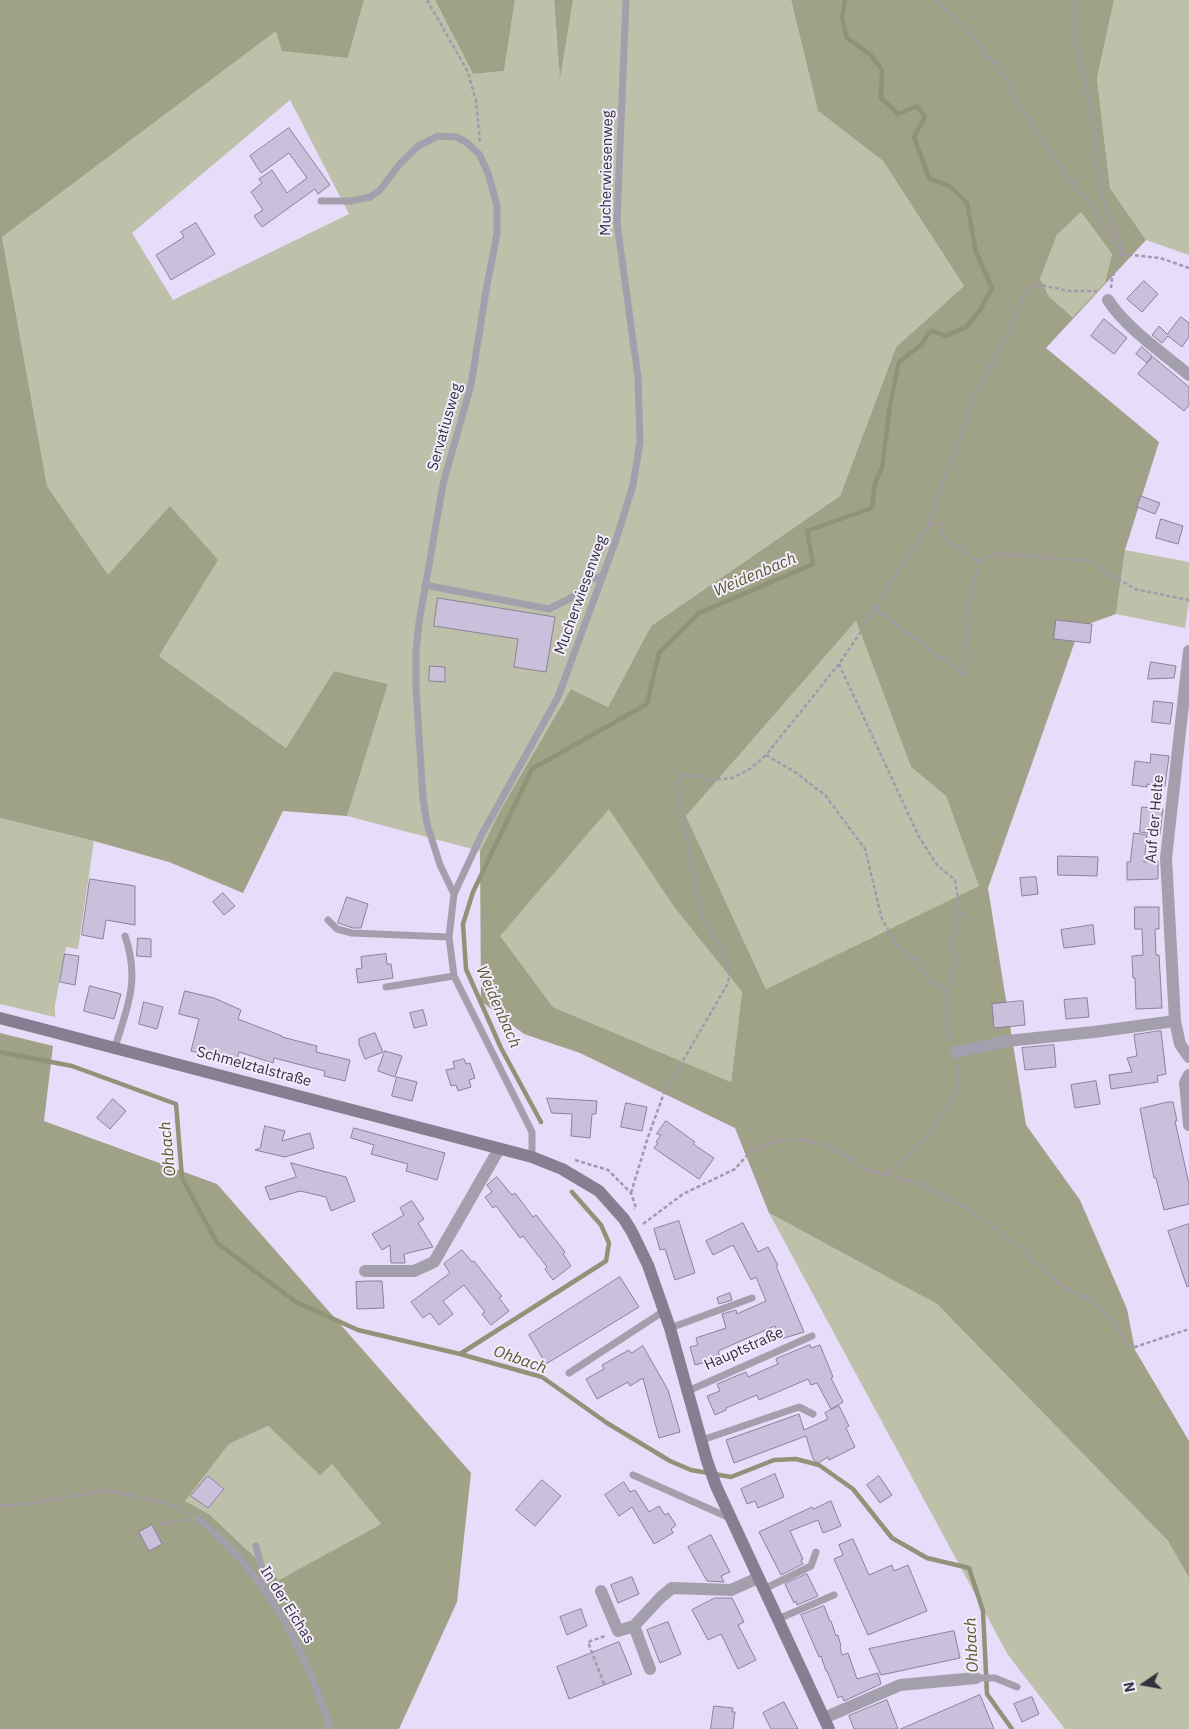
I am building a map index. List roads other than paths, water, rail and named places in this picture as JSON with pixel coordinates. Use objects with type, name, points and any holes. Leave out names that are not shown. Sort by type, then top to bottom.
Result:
[{"type":"main road","name":"Schmelztalstraße","points":[[0,1018],[532,1157],[562,1169],[599,1191],[624,1219],[648,1265]]},
{"type":"main road","name":"Hauptstraße","points":[[648,1265],[670,1328],[707,1461],[716,1486],[827,1723]]},
{"type":"street","points":[[1108,300],[1127,322],[1189,375]]},
{"type":"street","name":"Auf der Helte","points":[[1189,651],[1166,858],[1175,1021],[1180,1044],[1189,1057]]},
{"type":"street","points":[[956,1052],[1007,1041],[1175,1021]]},
{"type":"street","points":[[1189,1075],[1186,1083],[1189,1125]]},
{"type":"street","points":[[365,1271],[414,1271],[434,1262],[499,1149]]},
{"type":"street","points":[[601,1591],[618,1631],[634,1626],[661,1596],[672,1588],[731,1590],[761,1583]]},
{"type":"street","points":[[634,1626],[650,1668]]},
{"type":"street","name":"Hauptstraße","points":[[827,1723],[900,1685],[976,1678]]},
{"type":"lane","name":"Mucherwiesenweg","points":[[532,1157],[532,1132],[454,976],[449,937],[454,894],[481,836],[558,696],[633,485],[640,442],[638,377],[617,223],[626,0]]},
{"type":"lane","name":"Servatiusweg","points":[[321,201],[351,201],[370,197],[380,190],[399,165],[418,146],[438,136],[456,137],[466,142],[479,154],[497,205],[497,234],[487,285],[472,385],[443,484],[425,585],[416,650],[416,697],[422,798],[427,824],[440,865],[454,894]]},
{"type":"lane","points":[[425,585],[549,609],[571,598],[592,579],[602,576]]},
{"type":"lane","points":[[328,920],[337,928],[352,933],[449,937]]},
{"type":"lane","points":[[115,1047],[132,986],[132,960],[125,936]]},
{"type":"lane","points":[[386,987],[454,976]]},
{"type":"lane","points":[[670,1328],[752,1298]]},
{"type":"lane","points":[[569,1373],[664,1311]]},
{"type":"lane","name":"Hauptstraße","points":[[688,1391],[812,1336]]},
{"type":"lane","points":[[702,1440],[799,1407],[813,1414]]},
{"type":"lane","points":[[633,1475],[730,1518]]},
{"type":"lane","name":"In der Eichas","points":[[198,1519],[216,1533],[262,1585],[302,1653],[330,1729]]},
{"type":"lane","points":[[256,1546],[265,1581],[262,1585]]},
{"type":"lane","points":[[761,1583],[811,1566],[816,1552]]},
{"type":"lane","points":[[778,1619],[834,1595]]},
{"type":"lane","points":[[976,1678],[995,1678],[1017,1687]]},
{"type":"waterway","name":"Weidenbach","points":[[541,1122],[501,1048],[466,969],[463,924],[473,892],[532,769],[647,704],[659,653],[699,613],[813,564],[807,531],[872,508],[875,483],[882,468],[890,405],[899,362],[922,344],[932,331],[946,336],[966,327],[980,310],[992,288],[976,252],[967,203],[951,187],[929,178],[914,137],[925,117],[917,106],[898,114],[881,98],[882,70],[871,55],[847,38],[842,18],[845,0]]},
{"type":"waterway","name":"Ohbach","points":[[0,1052],[72,1066],[176,1104],[182,1178],[217,1243],[296,1302],[358,1330],[460,1354],[542,1377],[607,1423],[670,1461],[691,1470],[731,1477],[774,1460],[796,1459],[819,1465],[853,1489],[892,1538],[927,1558],[969,1568],[983,1611],[987,1694],[1012,1729]]},
{"type":"waterway","name":"Weidenbach","points":[[460,1354],[606,1261],[609,1243],[601,1225],[572,1192]]}]
